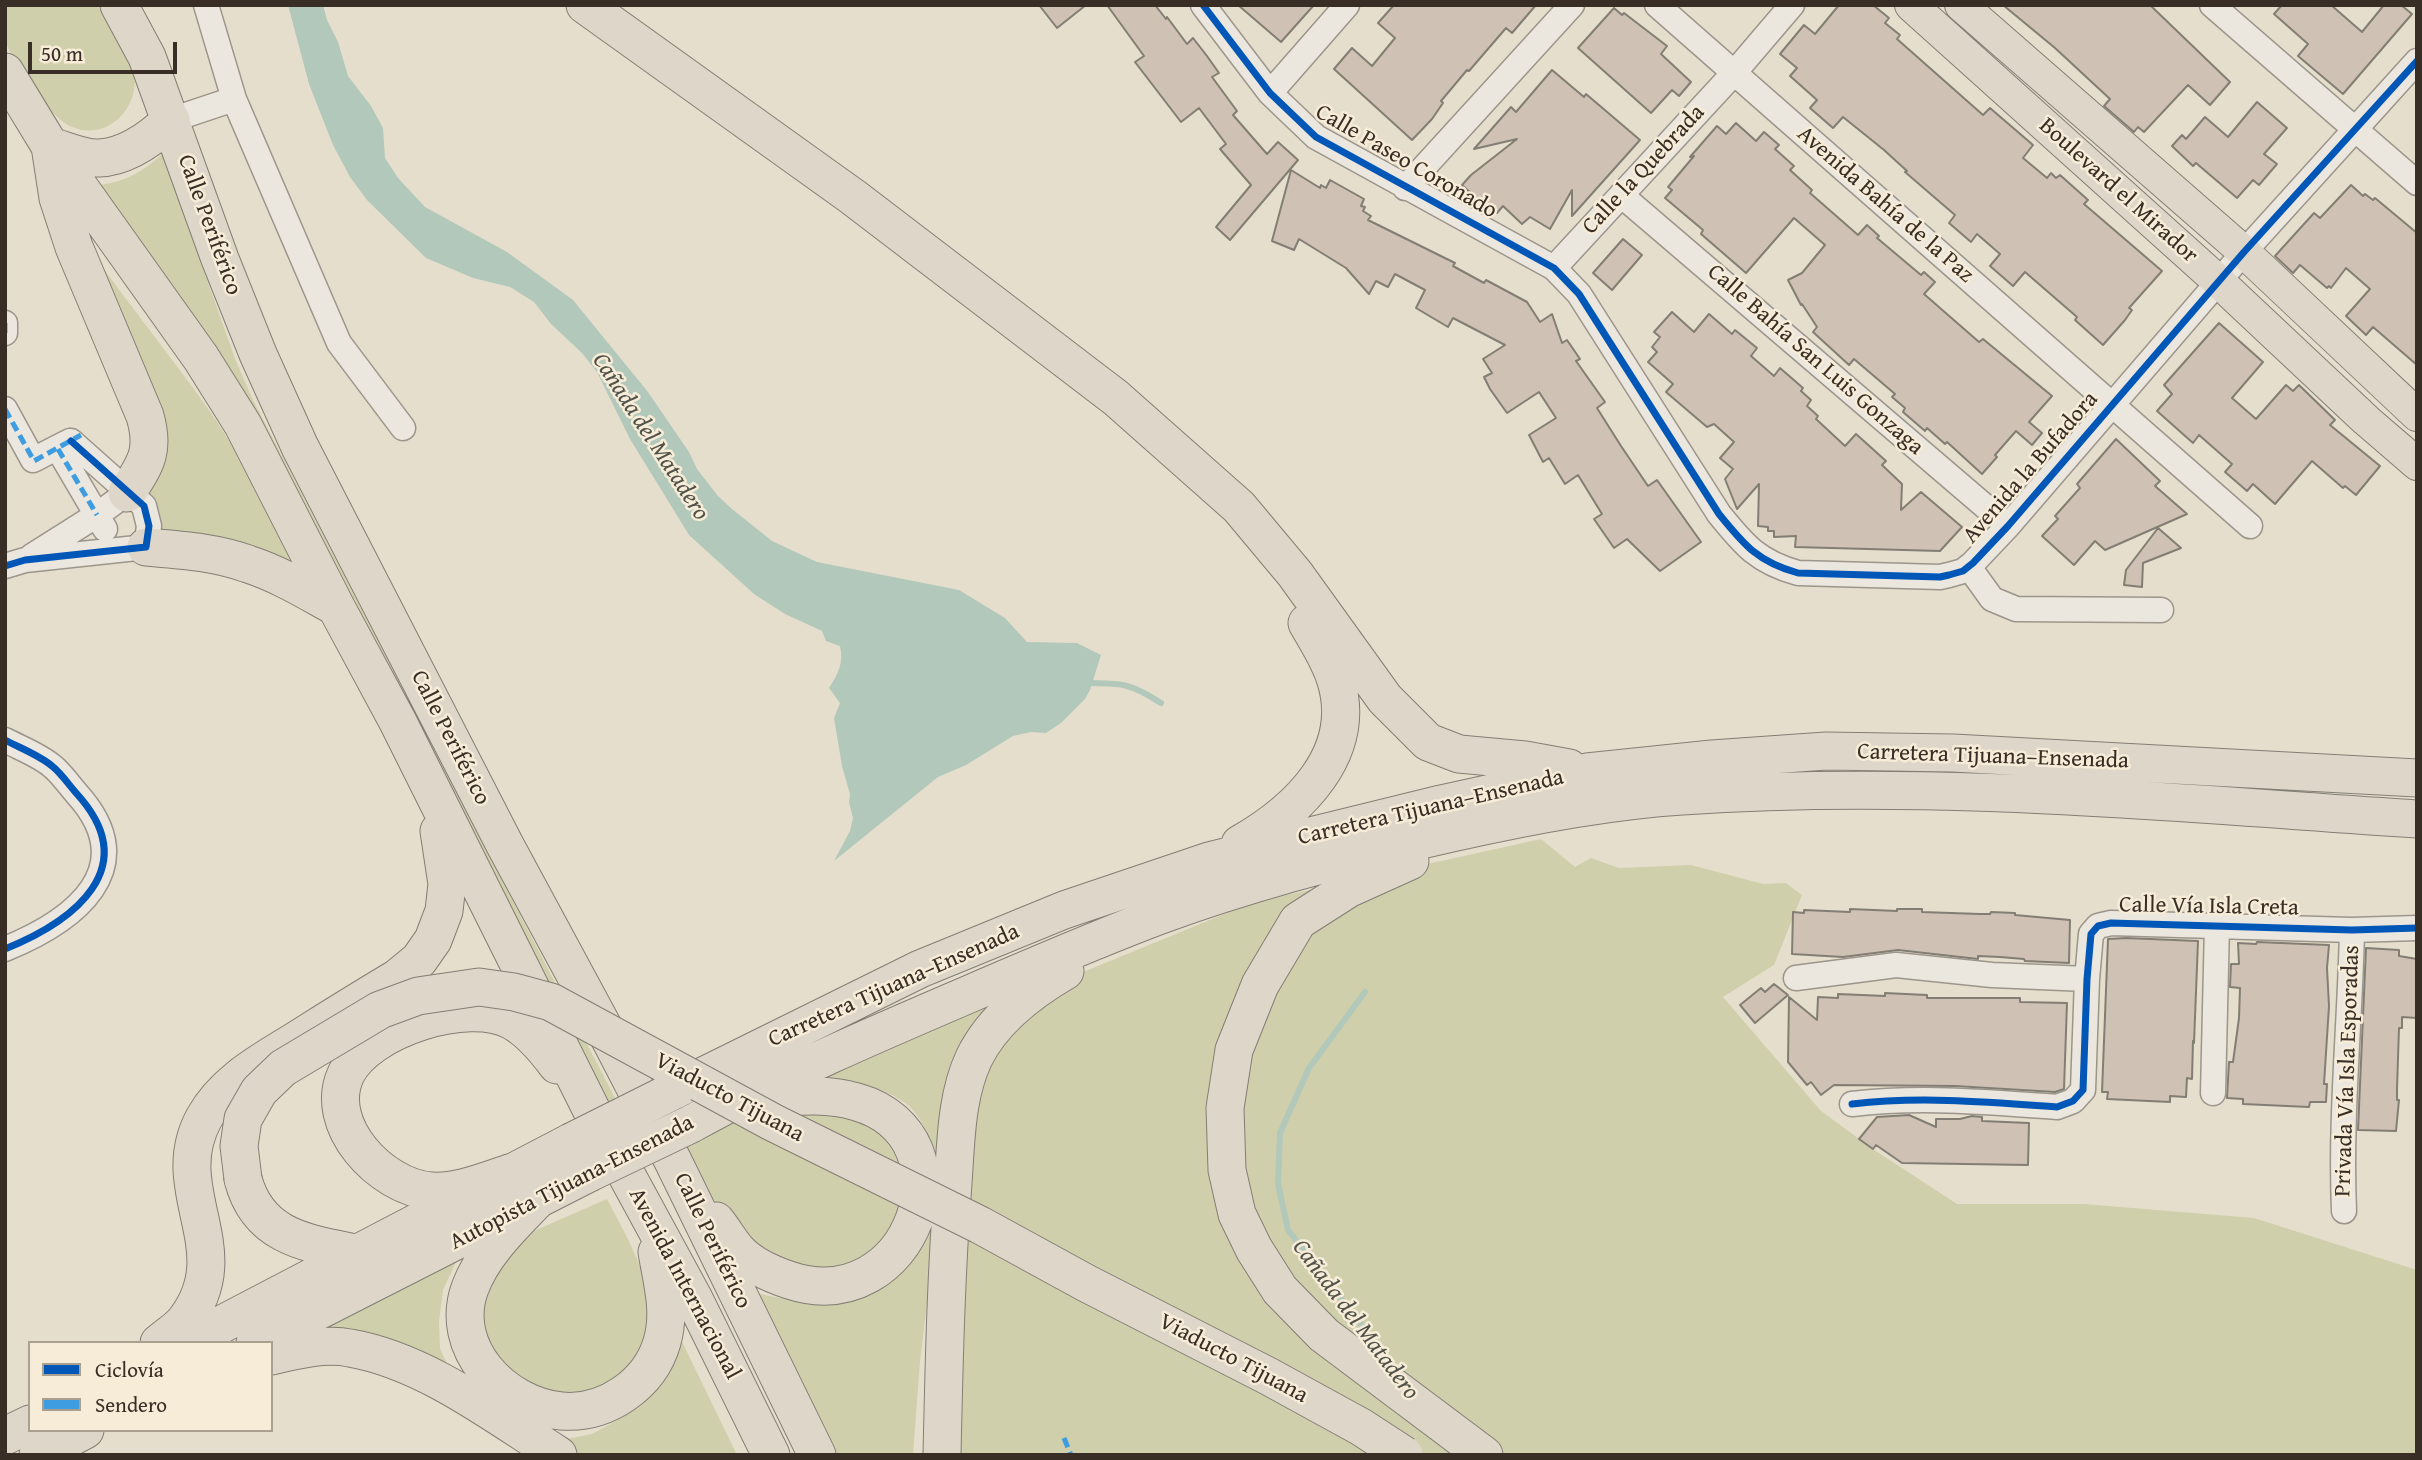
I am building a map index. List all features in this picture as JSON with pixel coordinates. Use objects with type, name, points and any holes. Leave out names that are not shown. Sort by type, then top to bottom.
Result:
[{"type":"highway","name":"Calle Periférico","points":[[119,5],[147,57],[225,271],[258,355],[300,447],[505,845],[614,1045],[817,1455]]},
{"type":"highway","points":[[559,5],[839,208],[1034,357],[1245,541],[1297,604],[1336,681],[1340,732],[1334,750],[1325,769],[1284,815],[1264,830],[1209,861]]},
{"type":"highway","points":[[585,5],[853,197],[1116,398],[1239,507],[1295,574],[1385,699],[1428,741],[1460,754],[1525,760],[1587,772]]},
{"type":"highway","name":"Calle Periférico","points":[[5,72],[50,146],[201,358],[243,425],[398,722],[583,1128]]},
{"type":"highway","points":[[127,493],[149,455],[150,434],[145,416],[74,247],[58,198],[50,146],[97,159],[116,155],[135,148],[171,120]]},
{"type":"highway","points":[[131,548],[198,551],[248,564],[291,582],[336,607]]},
{"type":"highway","name":"Carretera Tijuana–Ensenada","points":[[513,1172],[583,1128],[675,1090],[920,969],[1064,910],[1209,861],[1441,804],[1587,772],[1826,751],[1953,753],[2417,778]]},
{"type":"highway","name":"Carretera Tijuana–Ensenada","points":[[1163,914],[1294,873],[1405,844],[1583,807],[1677,796],[1859,789],[2012,793],[2417,819]]},
{"type":"highway","points":[[162,1341],[183,1324],[199,1299],[208,1266],[191,1168],[194,1139],[205,1116],[221,1093],[246,1072],[397,978],[419,960],[433,940],[444,911],[447,884],[435,799]]},
{"type":"highway","points":[[1484,1455],[1324,1335],[1280,1290],[1254,1249],[1237,1214],[1227,1170],[1225,1108],[1234,1050],[1260,985],[1298,921],[1348,889],[1414,859],[1540,815]]},
{"type":"highway","points":[[942,1455],[950,1217],[962,1092],[974,1059],[987,1036],[1006,1013],[1027,996],[1163,914]]},
{"type":"highway","name":"Autopista Tijuana-Ensenada","points":[[259,1341],[734,1100],[943,1004],[1163,914]]},
{"type":"highway","name":"Viaducto Tijuana","points":[[356,1253],[303,1243],[283,1234],[267,1222],[253,1202],[243,1178],[239,1146],[243,1119],[259,1091],[283,1068],[380,1010],[418,996],[479,987],[514,992],[551,1002],[772,1122],[980,1225],[1086,1283],[1268,1376],[1361,1427],[1404,1455]]},
{"type":"highway","points":[[513,1172],[450,1191],[420,1189],[393,1177],[359,1148],[349,1131],[341,1112],[341,1091],[346,1074],[356,1060],[376,1044],[401,1030],[431,1018],[465,1012],[491,1013],[513,1021],[542,1046],[583,1128]]},
{"type":"highway","points":[[673,1161],[740,1252],[770,1274],[821,1287],[841,1285],[866,1276],[880,1267],[901,1246],[921,1202],[921,1181],[917,1155],[895,1123],[877,1110],[857,1101],[831,1097],[734,1100]]},
{"type":"highway","name":"Avenida Internacional","points":[[583,1128],[652,1224],[693,1297],[771,1455]]},
{"type":"highway","name":"Autopista Tijuana-Ensenada","points":[[190,1341],[513,1172]]},
{"type":"highway","points":[[537,1200],[500,1239],[483,1262],[470,1289],[465,1317],[469,1341],[478,1362],[492,1377],[513,1395],[562,1411],[589,1408],[612,1401],[634,1387],[653,1365],[663,1340],[667,1306],[652,1224]]},
{"type":"highway","points":[[273,1356],[304,1348],[348,1347],[397,1360],[460,1393],[558,1455]]},
{"type":"highway","points":[[5,1436],[28,1425]]},
{"type":"highway","points":[[38,1455],[81,1432]]},
{"type":"main road","name":"Boulevard el Mirador","points":[[1911,5],[2417,464]]},
{"type":"main road","name":"Boulevard el Mirador","points":[[1961,5],[2244,252],[2417,415]]},
{"type":"street","points":[[206,5],[234,99],[339,343],[403,428]]},
{"type":"street","name":"Calle Paseo Coronado","points":[[1203,5],[1270,93],[1316,137],[1554,268]]},
{"type":"street","points":[[1270,93],[1347,5]]},
{"type":"street","points":[[1405,188],[1572,5]]},
{"type":"street","name":"Avenida Bahía de la Paz","points":[[1657,5],[2250,526]]},
{"type":"street","name":"Calle la Quebrada","points":[[1554,268],[1734,73],[1792,5]]},
{"type":"street","points":[[2211,5],[2417,183]]},
{"type":"street","name":"Avenida la Bufadora","points":[[1554,268],[1579,294],[1718,514],[1746,547],[1775,567],[1798,573],[1940,577],[1969,567],[2008,526],[2218,281],[2417,61]]},
{"type":"street","points":[[171,120],[234,99]]},
{"type":"street","name":"Calle Bahía San Luis Gonzaga","points":[[1621,195],[2008,526]]},
{"type":"street","points":[[5,323],[5,333]]},
{"type":"street","points":[[5,409],[33,460],[70,442]]},
{"type":"street","points":[[70,442],[144,506],[148,517],[131,548]]},
{"type":"street","points":[[70,442],[97,515],[131,548]]},
{"type":"street","points":[[15,563],[97,515],[127,493]]},
{"type":"street","points":[[15,563],[131,548]]},
{"type":"street","points":[[1969,567],[1992,599],[2016,609],[2161,610]]},
{"type":"street","points":[[5,740],[52,766],[85,803],[104,835],[103,868],[90,893],[57,924],[5,949]]},
{"type":"street","name":"Calle Vía Isla Creta","points":[[1852,1104],[1903,1099],[2057,1107],[2073,1101],[2083,1090],[2091,934],[2098,926],[2111,923],[2352,930],[2417,928]]},
{"type":"street","points":[[2213,1093],[2217,925]]},
{"type":"street","name":"Privada Vía Isla Esporadas","points":[[2344,1211],[2342,1147],[2352,930]]},
{"type":"street","points":[[1796,978],[1896,965],[1992,975],[2087,979]]},
{"type":"shaded area","points":[[5,5],[97,5],[123,47],[134,71],[132,97],[119,118],[98,130],[85,130],[63,122],[25,77],[6,43]]},
{"type":"shaded area","points":[[162,154],[236,361],[253,400],[616,1100],[609,1103],[445,782],[98,185],[133,175]]},
{"type":"shaded area","points":[[90,249],[225,435],[303,574],[153,537],[146,491]]},
{"type":"shaded area","points":[[1541,839],[1575,867],[1591,858],[1619,868],[1691,865],[1763,884],[1786,883],[1802,895],[1774,965],[1723,997],[1821,1111],[1957,1204],[2084,1204],[2254,1218],[2417,1270],[2417,1455],[957,1455],[966,1101],[989,1042],[1076,975],[1251,903]]},
{"type":"shaded area","points":[[999,1000],[948,1130],[920,1361],[913,1455],[812,1455],[750,1291],[790,1299],[830,1300],[941,1169],[924,1126],[914,1111],[900,1099],[878,1089],[817,1075]]},
{"type":"shaded area","points":[[830,1103],[883,1136],[904,1170],[906,1194],[881,1250],[832,1278],[767,1270],[672,1150],[766,1110]]},
{"type":"shaded area","points":[[607,1199],[639,1263],[649,1308],[648,1330],[639,1352],[602,1392],[586,1396],[529,1400],[475,1323],[480,1289],[527,1234]]},
{"type":"shaded area","points":[[460,1254],[443,1290],[439,1321],[440,1349],[451,1372],[556,1441],[592,1434],[643,1402],[657,1384],[671,1319],[737,1455],[538,1455],[404,1365],[298,1336]]},
{"type":"water","points":[[288,5],[323,5],[348,76],[371,106],[383,128],[385,158],[398,178],[425,207],[507,252],[573,300],[648,392],[689,452],[697,469],[732,509],[772,541],[817,562],[959,590],[1005,618],[1027,642],[1077,643],[1101,655],[1085,699],[1061,723],[1046,733],[1031,732],[1013,736],[966,765],[938,777],[834,861],[850,831],[853,818],[834,718],[840,703],[829,688],[839,668],[840,646],[826,641],[822,631],[785,614],[754,594],[689,535],[630,439],[597,372],[534,302],[510,287],[473,278],[426,258],[367,200],[350,177],[333,145],[309,84]]},
{"type":"building","points":[[1039,5],[1086,5],[1057,28]]},
{"type":"building","points":[[1107,5],[1155,5],[1187,44],[1193,38],[1207,56],[1219,73],[1212,77],[1237,111],[1233,115],[1267,154],[1278,142],[1298,160],[1230,240],[1216,227],[1251,185],[1220,149],[1226,144],[1199,108],[1181,122],[1135,62],[1144,56]]},
{"type":"building","points":[[1238,5],[1314,5],[1281,42]]},
{"type":"building","points":[[1394,5],[1536,5],[1512,33],[1506,28],[1469,71],[1467,70],[1441,101],[1443,103],[1432,119],[1412,140],[1334,69],[1352,48],[1372,66],[1395,38],[1378,23]]},
{"type":"building","points":[[1839,5],[1873,5],[1889,18],[1885,23],[1900,35],[1897,39],[1983,115],[1990,108],[2033,145],[2023,158],[2047,178],[2051,173],[2056,178],[2060,175],[2088,200],[2084,204],[2162,271],[2129,308],[2132,310],[2125,320],[2103,345],[2075,320],[2077,317],[2025,272],[2013,286],[1990,266],[2000,254],[1977,234],[1971,242],[1949,223],[1955,215],[1884,150],[1843,117],[1833,128],[1810,108],[1817,100],[1790,76],[1797,68],[1780,54],[1804,25],[1815,34]]},
{"type":"building","points":[[2003,5],[2150,5],[2230,82],[2210,105],[2188,85],[2144,132],[2138,127],[2134,132],[2104,106],[2110,99]]},
{"type":"building","points":[[2282,5],[2331,5],[2362,32],[2384,5],[2401,5],[2412,14],[2343,94],[2298,56],[2308,44],[2274,14]]},
{"type":"building","points":[[1614,8],[1667,46],[1661,54],[1691,82],[1679,96],[1672,90],[1651,113],[1578,48]]},
{"type":"building","points":[[1552,70],[1584,97],[1586,94],[1640,140],[1572,216],[1572,190],[1550,229],[1530,217],[1522,224],[1503,206],[1497,213],[1486,207],[1462,185],[1517,139],[1474,149],[1511,107],[1516,112]]},
{"type":"building","points":[[2257,102],[2287,128],[2264,154],[2277,164],[2259,185],[2253,180],[2237,198],[2196,163],[2193,166],[2172,146],[2182,135],[2186,139],[2205,117],[2228,137]]},
{"type":"building","points":[[1736,123],[1756,141],[1764,132],[1779,145],[1775,149],[1794,166],[1790,170],[1812,190],[1810,193],[1858,235],[1867,225],[1879,236],[1877,238],[1921,275],[1924,272],[1935,282],[1924,294],[1979,342],[1983,339],[2052,396],[2029,422],[2042,433],[2032,445],[2016,431],[1982,474],[1947,442],[1945,444],[1927,428],[1925,431],[1903,412],[1905,408],[1892,397],[1895,394],[1854,359],[1849,365],[1813,332],[1817,327],[1788,280],[1802,273],[1825,245],[1794,218],[1746,273],[1701,234],[1703,230],[1665,198],[1672,190],[1668,187],[1717,126],[1726,134]]},
{"type":"building","points":[[1291,170],[1320,188],[1321,185],[1326,188],[1330,180],[1364,199],[1361,206],[1365,207],[1363,211],[1371,216],[1368,220],[1455,263],[1453,266],[1484,283],[1486,280],[1527,302],[1540,322],[1552,314],[1562,343],[1567,340],[1580,359],[1576,361],[1605,402],[1597,408],[1621,446],[1648,486],[1657,480],[1701,542],[1660,571],[1627,539],[1614,548],[1594,519],[1602,514],[1578,475],[1565,484],[1549,458],[1543,462],[1529,435],[1556,418],[1539,392],[1507,413],[1490,389],[1484,377],[1492,373],[1483,359],[1505,345],[1453,318],[1448,327],[1416,308],[1425,290],[1395,274],[1388,287],[1376,281],[1369,294],[1346,268],[1299,239],[1294,250],[1272,241]]},
{"type":"building","points":[[2351,185],[2363,196],[2365,194],[2373,200],[2375,198],[2417,233],[2417,365],[2373,327],[2366,335],[2346,316],[2370,289],[2346,268],[2331,288],[2327,288],[2300,265],[2293,273],[2275,256],[2314,213],[2320,218]]},
{"type":"building","points":[[1623,239],[1642,255],[1612,290],[1593,273]]},
{"type":"building","points":[[1672,312],[1694,332],[1709,314],[1732,334],[1735,330],[1757,348],[1751,356],[1774,376],[1780,368],[1803,388],[1801,391],[1811,400],[1807,406],[1818,416],[1816,419],[1845,446],[1856,434],[1886,461],[1882,465],[1902,484],[1901,510],[1921,492],[1962,527],[1940,551],[1795,547],[1796,536],[1774,537],[1774,531],[1758,526],[1759,484],[1737,509],[1725,479],[1733,469],[1720,458],[1734,442],[1714,424],[1707,427],[1666,392],[1673,384],[1648,362],[1657,352],[1652,347],[1660,337],[1654,332]]},
{"type":"building","points":[[2219,323],[2263,362],[2232,398],[2256,419],[2286,385],[2293,391],[2299,385],[2335,420],[2330,425],[2380,466],[2356,495],[2345,486],[2343,488],[2312,461],[2275,504],[2253,484],[2247,491],[2225,472],[2232,464],[2199,435],[2193,443],[2157,411],[2172,394],[2164,385]]},
{"type":"building","points":[[2116,439],[2160,481],[2155,486],[2187,514],[2105,550],[2095,541],[2074,565],[2042,536],[2058,519],[2055,516],[2080,488],[2077,484]]},
{"type":"building","points":[[2158,528],[2181,548],[2143,563],[2142,587],[2124,585],[2126,570]]},
{"type":"building","points":[[1850,909],[2015,913],[2070,920],[2069,963],[1978,956],[1978,959],[1898,950],[1843,957],[1792,954],[1793,912],[1850,912]]},
{"type":"building","points":[[2108,939],[2198,941],[2192,1079],[2187,1078],[2186,1097],[2170,1096],[2170,1102],[2107,1099],[2108,1092],[2102,1092]]},
{"type":"building","points":[[2238,943],[2329,945],[2329,1006],[2324,1084],[2327,1084],[2326,1102],[2310,1102],[2309,1107],[2243,1104],[2243,1099],[2227,1098],[2229,1062],[2233,1062],[2239,1018],[2240,988],[2230,987],[2231,964],[2239,964]]},
{"type":"building","points":[[2366,948],[2399,950],[2399,956],[2417,959],[2417,1018],[2402,1017],[2402,1028],[2399,1028],[2396,1131],[2358,1130]]},
{"type":"building","points":[[1774,984],[1788,995],[1755,1023],[1740,1005],[1761,988],[1765,992]]},
{"type":"building","points":[[1885,993],[1927,995],[1927,998],[2020,998],[2020,1002],[2067,1003],[2064,1089],[2055,1092],[1955,1086],[1834,1085],[1821,1095],[1811,1082],[1807,1085],[1788,1062],[1789,997],[1817,1020],[1818,997],[1838,998],[1838,994],[1885,996]]},
{"type":"building","points":[[1909,1115],[1936,1127],[1936,1119],[1972,1116],[1982,1117],[1982,1121],[2029,1123],[2028,1165],[1902,1163],[1876,1145],[1873,1149],[1859,1139],[1877,1117]]},
{"type":"waterway","name":"Cañada del Matadero","points":[[1085,683],[1125,686],[1141,691],[1161,703]]},
{"type":"waterway","name":"Cañada del Matadero","points":[[1365,992],[1309,1068],[1280,1133],[1278,1184],[1288,1230],[1393,1366]]},
{"type":"marked path","points":[[5,323],[5,333]]},
{"type":"marked path","points":[[5,409],[34,461],[81,435]]},
{"type":"marked path","points":[[58,449],[97,515]]},
{"type":"marked path","points":[[1064,1438],[1071,1455]]},
{"type":"cycle path","points":[[1203,5],[1270,93],[1316,137],[1554,268],[1579,294],[1719,514],[1736,535],[1762,558],[1798,573],[1940,577],[1963,571],[1973,563],[2244,252],[2417,61]]},
{"type":"cycle path","points":[[5,566],[25,560],[146,547],[149,526],[144,506],[71,441]]},
{"type":"cycle path","points":[[5,740],[41,758],[59,772],[96,821],[104,846],[102,868],[92,889],[76,907],[55,923],[5,949]]},
{"type":"cycle path","points":[[1852,1104],[1929,1100],[2057,1107],[2073,1101],[2083,1090],[2091,934],[2098,926],[2111,923],[2352,930],[2417,928]]}]
